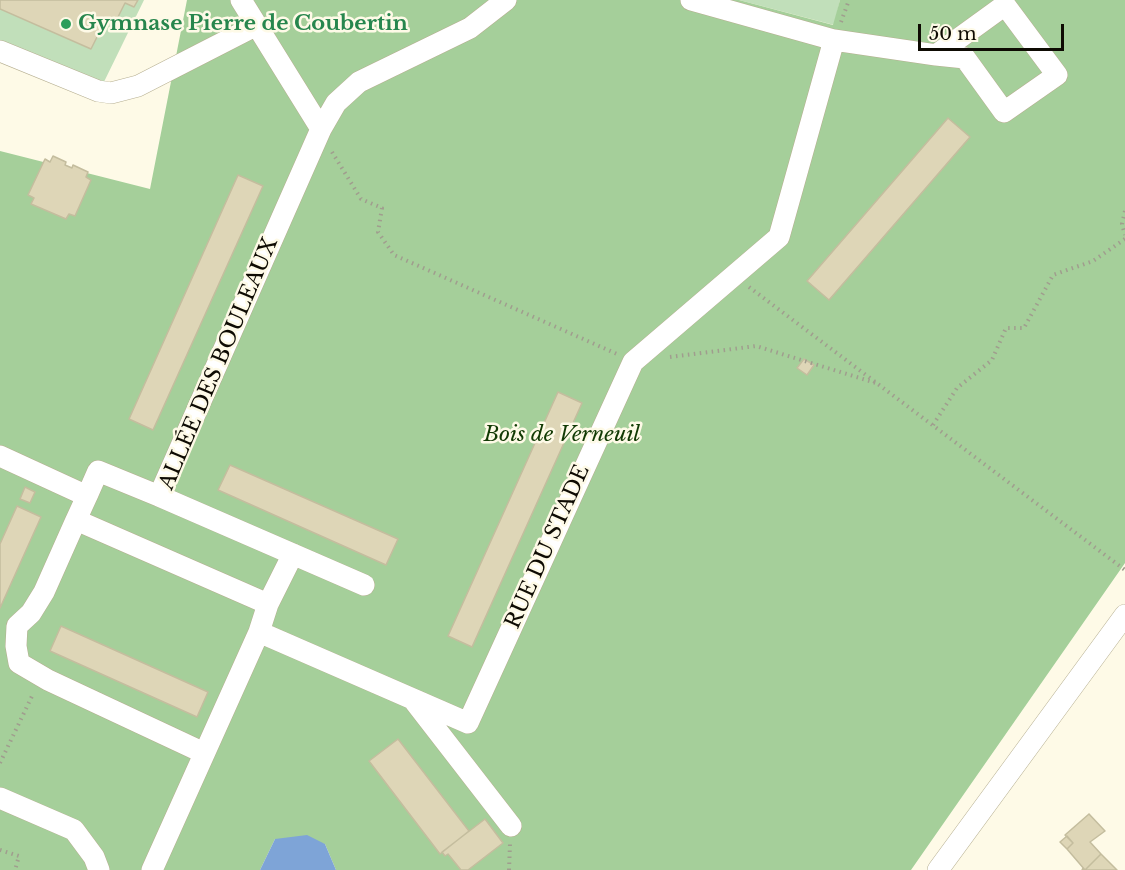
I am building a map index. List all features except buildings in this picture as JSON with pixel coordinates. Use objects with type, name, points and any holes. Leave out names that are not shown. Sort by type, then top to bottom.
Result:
[{"type":"street","points":[[242,0],[321,131]]},
{"type":"street","name":"ALLÉE DES BOULEAUX","points":[[364,585],[159,496],[321,131],[336,103],[359,82],[470,28],[506,0]]},
{"type":"street","points":[[690,0],[834,40],[936,55],[965,58],[1004,112],[1057,75],[1005,5],[936,55]]},
{"type":"street","points":[[0,51],[98,91],[111,93],[138,86],[257,25]]},
{"type":"street","name":"RUE DU STADE","points":[[259,633],[468,723],[633,362],[779,237],[834,40]]},
{"type":"street","points":[[0,456],[87,496]]},
{"type":"street","points":[[159,496],[98,471],[44,592],[31,613],[17,626],[16,646],[19,663],[41,676],[204,753]]},
{"type":"street","points":[[76,520],[268,604]]},
{"type":"street","points":[[152,870],[259,633],[268,604],[293,554]]},
{"type":"street","points":[[938,870],[1125,615]]},
{"type":"street","points":[[413,699],[511,826]]},
{"type":"street","points":[[0,798],[74,830],[94,857],[95,869]]},
{"type":"path","points":[[321,131],[361,200],[382,208],[378,232],[394,255],[633,362]]},
{"type":"path","points":[[933,425],[957,388],[993,360],[1006,328],[1024,328],[1053,275],[1093,261],[1125,237],[1122,224],[1125,211]]},
{"type":"path","points":[[733,275],[1125,570]]},
{"type":"path","points":[[666,357],[756,346],[876,382]]},
{"type":"path","points":[[0,764],[41,676]]},
{"type":"path","points":[[509,870],[511,826]]},
{"type":"path","points":[[0,850],[19,856],[15,870]]},
{"type":"green space","name":"Gymnase Pierre de Coubertin","points":[[0,0],[144,0],[101,88],[0,47]]},
{"type":"green space","name":"Bois de Verneuil","points":[[187,0],[739,0],[833,25],[840,0],[1125,0],[1125,563],[911,870],[336,870],[325,844],[275,839],[260,870],[0,870],[0,151],[150,189]]},
{"type":"green space","points":[[739,0],[840,0],[834,25]]},
{"type":"water","points":[[307,835],[325,844],[336,870],[260,870],[275,839]]},
{"type":"place","name":"Gymnase Pierre de Coubertin","points":[[66,24]]}]
